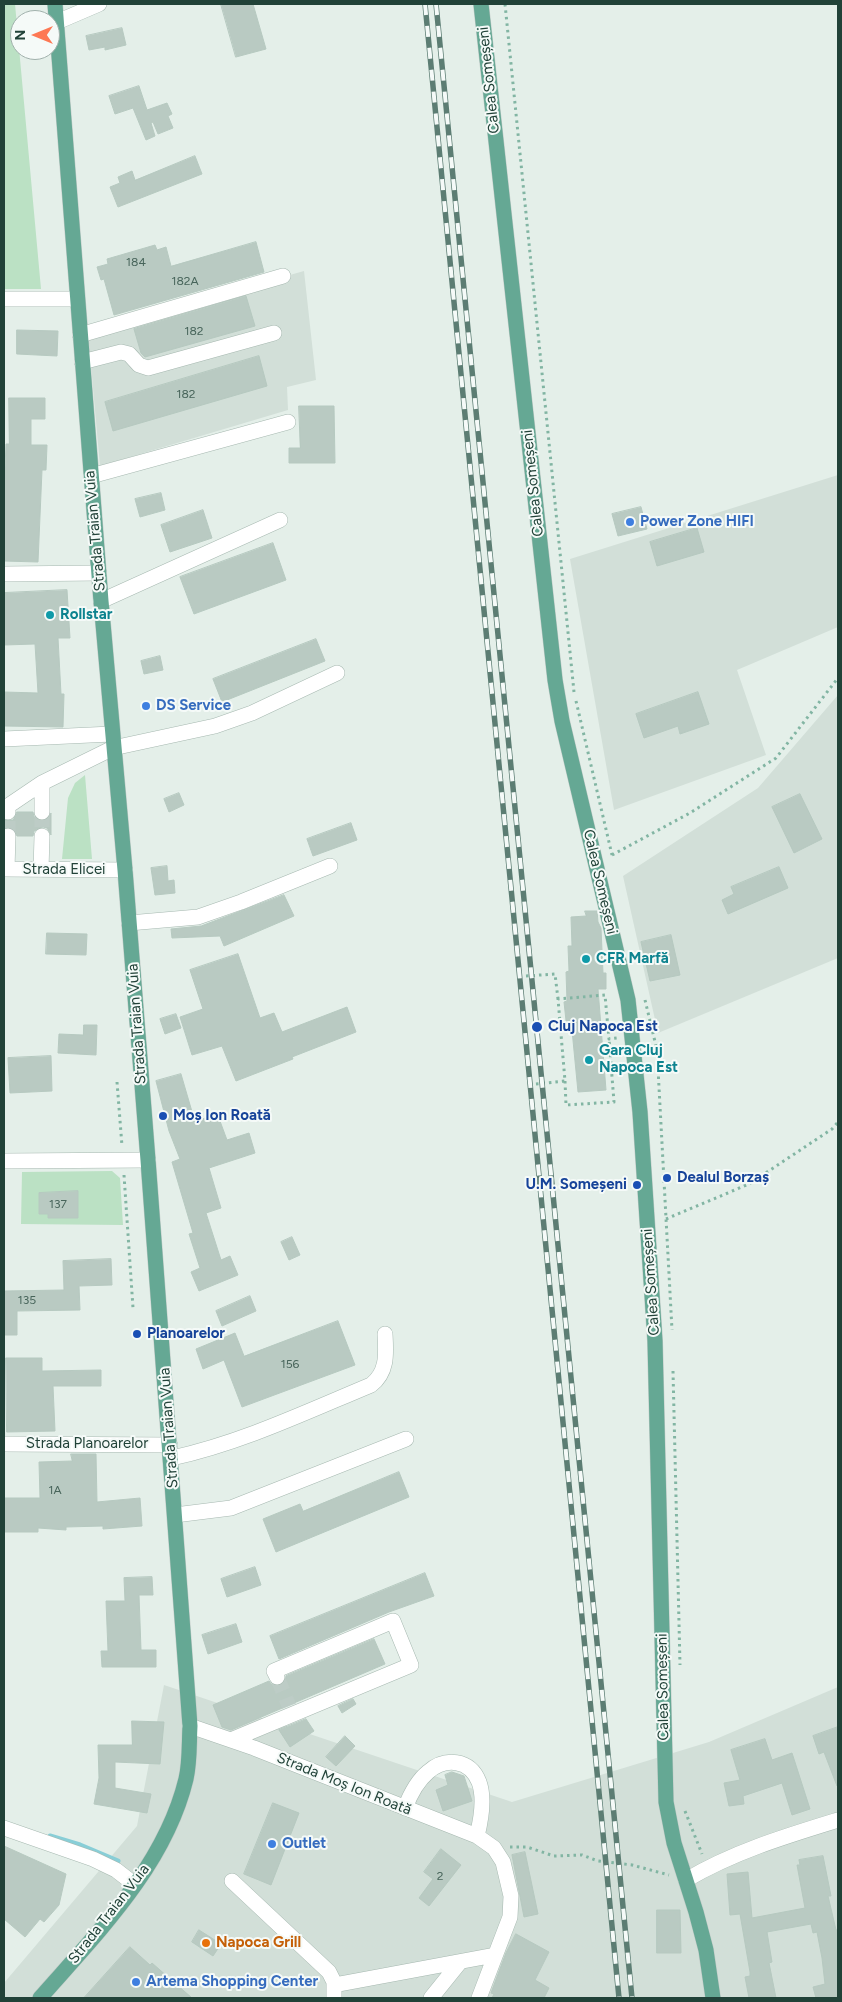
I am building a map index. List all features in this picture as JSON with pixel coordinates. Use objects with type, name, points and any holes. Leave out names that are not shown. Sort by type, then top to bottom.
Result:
[{"type":"main road","name":"Calea Someșeni","points":[[481,4],[555,680],[562,722],[628,1000],[640,1112],[655,1340],[666,1802],[674,1843],[706,1950],[713,1998]]},
{"type":"main road","name":"Strada Traian Vuia","points":[[40,1998],[105,1924],[151,1860],[174,1820],[186,1777],[190,1726],[171,1451],[125,870],[91,476],[60,60]]},
{"type":"street","points":[[60,21],[100,4]]},
{"type":"street","points":[[80,335],[283,276]]},
{"type":"street","points":[[4,299],[77,299]]},
{"type":"street","points":[[82,362],[121,352],[129,354],[139,365],[148,368],[274,333]]},
{"type":"street","points":[[91,476],[288,422]]},
{"type":"street","points":[[101,601],[280,520]]},
{"type":"street","points":[[4,574],[99,573]]},
{"type":"street","points":[[4,739],[113,741],[215,726],[252,713],[337,673]]},
{"type":"street","points":[[8,812],[8,806],[113,741]]},
{"type":"street","points":[[42,784],[42,812]]},
{"type":"street","points":[[5,869],[8,836]]},
{"type":"street","points":[[41,870],[42,836]]},
{"type":"street","points":[[129,923],[198,917],[241,902],[330,866]]},
{"type":"street","name":"Strada Elicei","points":[[5,869],[125,870]]},
{"type":"street","points":[[4,1160],[148,1160]]},
{"type":"street","name":"Strada Planoarelor","points":[[4,1444],[171,1451],[207,1450],[371,1385],[379,1379],[384,1369],[385,1334]]},
{"type":"street","points":[[175,1515],[231,1508],[406,1439]]},
{"type":"street","points":[[231,1740],[291,1710],[411,1665],[393,1621],[274,1671],[277,1678]]},
{"type":"street","name":"Strada Moș Ion Roată","points":[[190,1726],[231,1740],[477,1836],[494,1848]]},
{"type":"street","points":[[405,1808],[416,1785],[429,1771],[448,1762],[461,1763],[471,1769],[479,1782],[482,1798],[481,1821],[477,1836]]},
{"type":"street","points":[[686,1880],[707,1867],[773,1840],[838,1820]]},
{"type":"street","points":[[4,1828],[93,1859],[116,1870],[134,1884]]},
{"type":"street","points":[[480,1998],[510,1917],[511,1896],[503,1862],[494,1848]]},
{"type":"street","points":[[232,1881],[329,1972],[334,1992],[495,1955]]},
{"type":"street","points":[[431,1998],[460,1962]]},
{"type":"path","points":[[596,864],[690,813],[776,758],[838,678]]},
{"type":"path","points":[[526,976],[556,974],[566,1105],[614,1102],[605,996],[558,999]]},
{"type":"path","points":[[610,1039],[631,1037]]},
{"type":"path","points":[[536,1084],[565,1081]]},
{"type":"path","points":[[117,1082],[133,1308]]},
{"type":"path","points":[[647,1227],[749,1184],[832,1129],[838,1122]]},
{"type":"path","points":[[494,1848],[527,1847],[554,1856],[582,1855],[598,1860],[632,1865],[686,1880]]},
{"type":"shaded area","points":[[304,271],[316,380],[287,387],[288,410],[100,466],[88,332]]},
{"type":"shaded area","points":[[838,475],[838,627],[737,670],[766,755],[614,810],[570,559]]},
{"type":"shaded area","points":[[838,695],[838,958],[658,1033],[623,876],[758,788]]},
{"type":"shaded area","points":[[164,1685],[512,1802],[709,1742],[838,1687],[838,1998],[4,1998],[4,1983],[137,1826]]},
{"type":"green space","points":[[4,4],[15,4],[16,10],[10,10],[10,60],[20,60],[41,289],[4,289]]},
{"type":"green space","points":[[85,775],[92,859],[62,859],[68,798],[75,783]]},
{"type":"green space","points":[[112,1171],[120,1178],[123,1225],[21,1224],[22,1172]]},
{"type":"building","points":[[221,4],[253,4],[266,49],[236,57]]},
{"type":"building","points":[[122,28],[126,45],[105,50],[105,47],[89,50],[86,36]]},
{"type":"building","points":[[139,86],[147,110],[167,103],[172,114],[168,116],[173,128],[158,134],[153,122],[151,123],[155,136],[146,140],[133,108],[115,114],[109,96]]},
{"type":"building","points":[[195,156],[202,174],[118,207],[110,187],[120,183],[118,177],[132,171],[135,180]]},
{"type":"building","points":[[256,242],[264,272],[114,315],[104,279],[101,280],[97,267],[108,264],[107,259],[155,245],[157,250],[166,247],[171,266]]},
{"type":"building","points":[[246,296],[255,326],[145,357],[141,353],[134,329]]},
{"type":"building","points":[[17,330],[58,331],[57,356],[17,354]]},
{"type":"building","points":[[259,356],[267,386],[113,431],[105,402]]},
{"type":"building","points":[[9,398],[45,398],[45,419],[31,419],[31,445],[47,445],[46,470],[42,470],[38,562],[4,561],[4,491],[6,444],[9,444]]},
{"type":"building","points":[[299,406],[334,406],[335,463],[289,463],[289,448],[300,448]]},
{"type":"building","points":[[161,493],[165,510],[140,517],[135,499]]},
{"type":"building","name":"Power Zone HIFI","points":[[641,507],[647,529],[618,536],[612,514]]},
{"type":"building","points":[[203,510],[212,538],[170,552],[161,525]]},
{"type":"building","points":[[697,528],[704,552],[657,566],[650,542]]},
{"type":"building","points":[[273,543],[286,580],[194,614],[180,577]]},
{"type":"building","points":[[67,590],[70,638],[58,638],[61,694],[64,694],[63,727],[4,726],[4,692],[38,693],[35,644],[4,645],[4,593]]},
{"type":"building","points":[[316,639],[325,661],[222,702],[213,679]]},
{"type":"building","points":[[160,656],[163,670],[144,674],[141,661]]},
{"type":"building","points":[[698,692],[709,724],[680,734],[678,726],[644,738],[636,714]]},
{"type":"building","points":[[179,793],[184,805],[169,812],[164,799]]},
{"type":"building","points":[[800,794],[822,839],[794,853],[772,807]]},
{"type":"building","points":[[17,812],[33,812],[34,817],[42,821],[47,820],[51,813],[51,835],[47,828],[43,827],[34,831],[33,836],[17,836],[13,828],[4,828],[4,820],[13,820]]},
{"type":"building","points":[[351,823],[357,840],[313,856],[307,839]]},
{"type":"building","points":[[167,866],[168,881],[174,880],[175,893],[155,895],[151,868]]},
{"type":"building","points":[[779,867],[788,888],[728,914],[722,900],[734,894],[731,887]]},
{"type":"building","points":[[284,895],[294,916],[224,946],[220,936],[172,938],[171,929],[201,926]]},
{"type":"building","points":[[585,911],[597,911],[598,922],[601,928],[603,973],[606,973],[606,989],[598,989],[606,1090],[578,1092],[572,1030],[567,1030],[564,1002],[567,1001],[566,972],[569,971],[568,946],[572,946],[571,917],[586,916]]},
{"type":"building","points":[[47,933],[87,934],[86,955],[46,954]]},
{"type":"building","points":[[671,935],[680,975],[650,981],[641,942]]},
{"type":"building","points":[[238,954],[260,1018],[274,1013],[282,1032],[347,1007],[356,1032],[236,1081],[222,1046],[192,1055],[180,1017],[203,1009],[190,970]]},
{"type":"building","points":[[176,1014],[181,1028],[165,1034],[160,1019]]},
{"type":"building","points":[[84,1025],[97,1025],[96,1055],[58,1053],[59,1034],[83,1035]]},
{"type":"building","points":[[51,1056],[52,1091],[10,1093],[8,1058]]},
{"type":"building","points":[[181,1074],[195,1122],[217,1113],[227,1140],[249,1133],[255,1153],[209,1168],[221,1208],[206,1213],[221,1260],[230,1256],[238,1275],[199,1291],[191,1272],[200,1268],[189,1234],[193,1233],[172,1162],[180,1159],[169,1131],[156,1081]]},
{"type":"building","points":[[78,1191],[78,1218],[48,1218],[48,1214],[39,1214],[39,1193]]},
{"type":"building","points":[[292,1237],[300,1255],[289,1260],[281,1242]]},
{"type":"building","points":[[111,1259],[112,1285],[79,1286],[80,1310],[17,1311],[17,1335],[4,1335],[4,1291],[64,1290],[63,1261]]},
{"type":"building","points":[[250,1296],[256,1311],[222,1326],[216,1311]]},
{"type":"building","points":[[338,1321],[355,1365],[242,1407],[224,1360],[203,1369],[196,1349],[235,1333],[244,1356]]},
{"type":"building","points":[[6,1358],[42,1358],[42,1371],[101,1370],[101,1386],[53,1386],[55,1431],[7,1432]]},
{"type":"building","points":[[71,1454],[96,1454],[97,1502],[140,1498],[142,1526],[103,1529],[103,1526],[66,1527],[66,1530],[38,1528],[38,1532],[4,1532],[4,1498],[40,1498],[39,1462],[72,1461]]},
{"type":"building","points":[[399,1472],[409,1497],[276,1552],[263,1519],[300,1504],[303,1511]]},
{"type":"building","points":[[255,1567],[261,1585],[227,1597],[221,1579]]},
{"type":"building","points":[[425,1573],[434,1596],[389,1612],[279,1659],[270,1636]]},
{"type":"building","points":[[152,1577],[153,1595],[139,1595],[141,1650],[156,1650],[156,1667],[102,1667],[101,1651],[108,1651],[106,1601],[125,1601],[124,1578]]},
{"type":"building","points":[[236,1624],[242,1642],[208,1654],[202,1635]]},
{"type":"building","points":[[374,1639],[385,1664],[231,1730],[222,1727],[213,1705],[269,1681],[272,1685],[281,1686],[285,1682],[286,1676]]},
{"type":"building","points":[[353,1699],[356,1704],[342,1713],[338,1706]]},
{"type":"building","points":[[306,1719],[314,1731],[290,1747],[279,1730]]},
{"type":"building","points":[[132,1721],[164,1722],[160,1764],[115,1762],[115,1788],[151,1794],[147,1813],[94,1804],[99,1778],[98,1745],[132,1745]]},
{"type":"building","points":[[838,1727],[837,1786],[824,1752],[819,1754],[813,1736]]},
{"type":"building","points":[[345,1736],[355,1746],[336,1766],[326,1757]]},
{"type":"building","points":[[765,1739],[772,1760],[792,1753],[810,1809],[792,1815],[782,1783],[743,1796],[744,1804],[729,1806],[724,1783],[740,1780],[731,1750]]},
{"type":"building","points":[[452,1772],[464,1776],[472,1801],[443,1811],[436,1790],[448,1785],[445,1775]]},
{"type":"building","name":"Outlet","points":[[273,1803],[299,1813],[271,1885],[244,1874]]},
{"type":"building","points":[[4,1846],[66,1874],[59,1905],[44,1922],[40,1919],[25,1937],[4,1919]]},
{"type":"building","points":[[441,1849],[461,1865],[429,1906],[419,1898],[433,1879],[424,1872]]},
{"type":"building","points":[[525,1852],[538,1914],[524,1917],[512,1855]]},
{"type":"building","points":[[823,1856],[831,1896],[828,1896],[836,1930],[838,1930],[838,1998],[816,1998],[813,1987],[825,1984],[817,1932],[813,1933],[811,1924],[767,1932],[772,1962],[769,1963],[776,1998],[749,1998],[745,1977],[750,1976],[750,1972],[740,1914],[730,1915],[727,1874],[748,1872],[752,1918],[805,1908],[797,1865],[800,1865],[799,1860]]},
{"type":"building","points":[[657,1910],[680,1910],[681,1953],[657,1953]]},
{"type":"building","name":"Napoca Grill","points":[[199,1930],[221,1944],[213,1956],[192,1942]]},
{"type":"building","points":[[516,1934],[549,1952],[535,1980],[549,1988],[544,1998],[492,1998],[494,1994],[491,1993],[506,1953]]},
{"type":"building","name":"Artema Shopping Center","points":[[130,1947],[150,1965],[152,1963],[192,1998],[84,1998]]},
{"type":"waterway","points":[[50,1836],[80,1845],[118,1861]]},
{"type":"tunnel","points":[[8,812],[8,836]]},
{"type":"tunnel","points":[[42,812],[42,836]]},
{"type":"tunnel","points":[[277,1677],[289,1706]]},
{"type":"railway","points":[[425,4],[619,1998]]},
{"type":"railway","points":[[436,4],[632,1998]]},
{"type":"place","name":"Power Zone HIFI","points":[[630,522]]},
{"type":"place","name":"Rollstar","points":[[50,615]]},
{"type":"place","name":"DS Service","points":[[146,706]]},
{"type":"place","name":"CFR Marfă","points":[[586,959]]},
{"type":"place","name":"Cluj Napoca Est","points":[[537,1027]]},
{"type":"place","name":"Gara Cluj Napoca Est","points":[[589,1060]]},
{"type":"place","name":"Moș Ion Roată","points":[[163,1116]]},
{"type":"place","name":"Dealul Borzaș","points":[[667,1178]]},
{"type":"place","name":"U.M. Someșeni","points":[[637,1185]]},
{"type":"place","name":"Planoarelor","points":[[137,1334]]},
{"type":"place","name":"Outlet","points":[[272,1844]]},
{"type":"place","name":"Napoca Grill","points":[[206,1943]]},
{"type":"place","name":"Artema Shopping Center","points":[[136,1982]]}]
